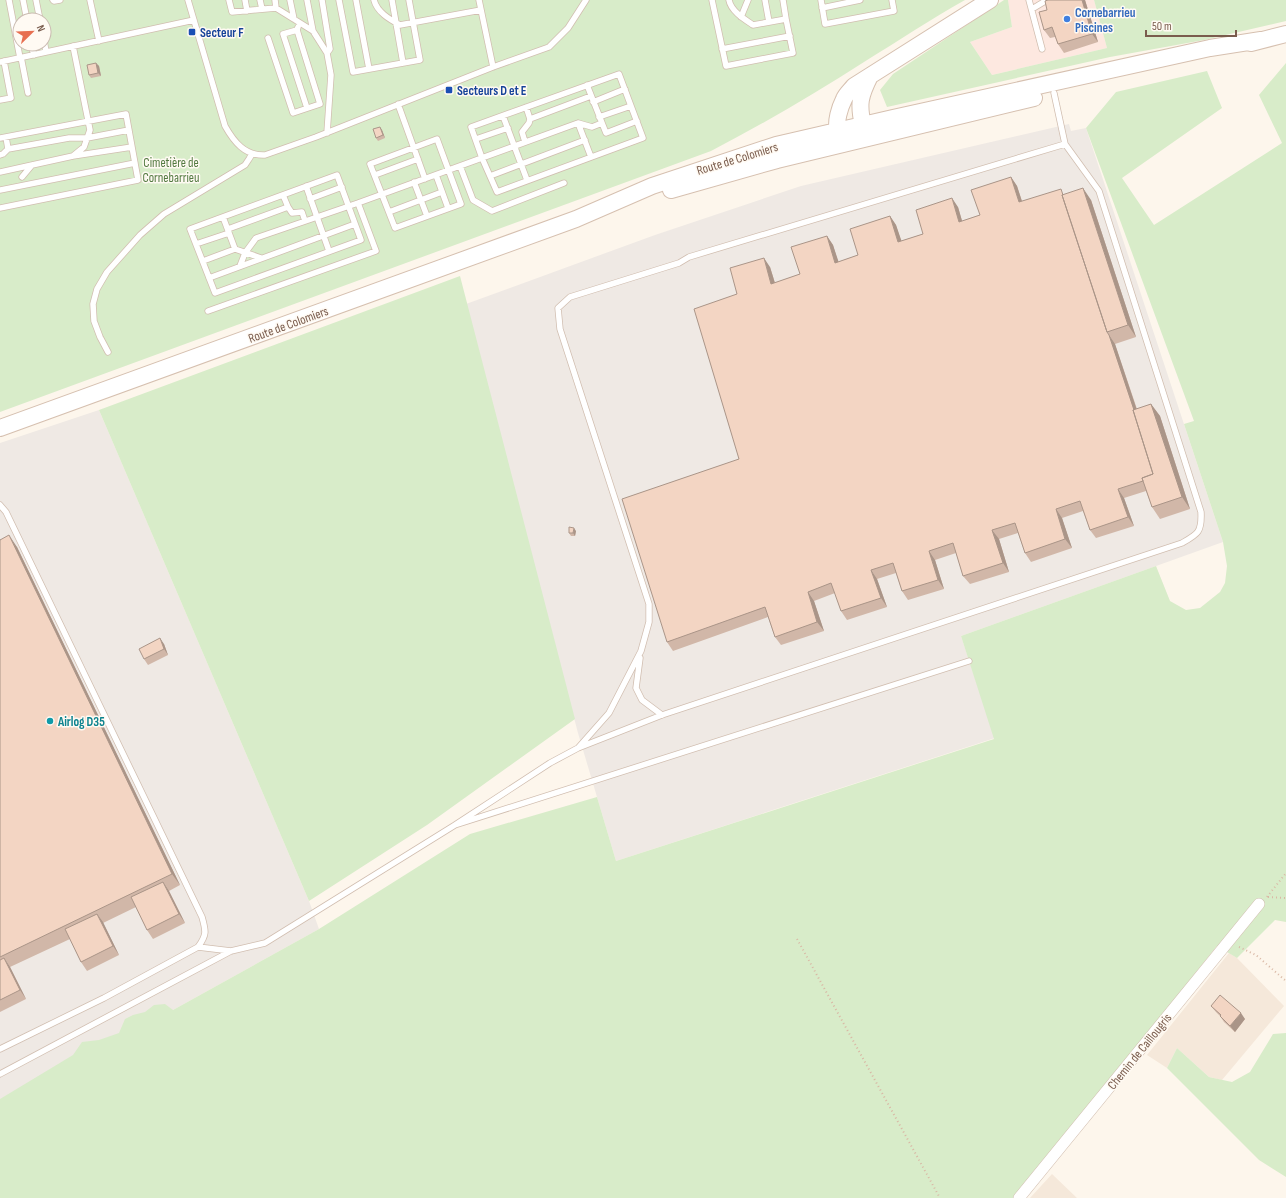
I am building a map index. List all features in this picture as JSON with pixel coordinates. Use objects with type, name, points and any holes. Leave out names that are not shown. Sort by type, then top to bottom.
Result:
[{"type":"main road","points":[[990,0],[854,86],[844,98],[838,115],[837,127],[844,134],[863,125],[1210,48],[1261,40],[1286,34]]},
{"type":"main road","name":"Route de Colomiers","points":[[0,428],[576,219],[652,186],[694,171],[776,146],[1054,93],[1212,55],[1261,40]]},
{"type":"main road","points":[[863,125],[860,115],[860,102],[870,76]]},
{"type":"street","name":"Chemin de Caillougris","points":[[1019,1198],[1263,900]]},
{"type":"lane","points":[[9,0],[28,93]]},
{"type":"lane","points":[[23,0],[25,12]]},
{"type":"lane","points":[[36,0],[38,12]]},
{"type":"lane","points":[[53,0],[60,0]]},
{"type":"lane","points":[[90,0],[99,41]]},
{"type":"lane","points":[[188,0],[225,126],[231,137],[239,146],[245,151],[258,156],[265,156],[327,133],[493,67],[549,47],[568,28],[586,0]]},
{"type":"lane","points":[[229,0],[232,12],[276,8],[313,31]]},
{"type":"lane","points":[[245,0],[247,10]]},
{"type":"lane","points":[[260,0],[262,9]]},
{"type":"lane","points":[[275,0],[276,8]]},
{"type":"lane","points":[[290,0],[294,19]]},
{"type":"lane","points":[[307,0],[313,31],[327,52],[331,75],[327,133]]},
{"type":"lane","points":[[322,0],[330,49],[327,52]]},
{"type":"lane","points":[[339,0],[353,72],[420,60],[409,0]]},
{"type":"lane","points":[[356,0],[369,69]]},
{"type":"lane","points":[[374,0],[375,6],[386,17],[400,25],[481,10]]},
{"type":"lane","points":[[392,0],[403,63]]},
{"type":"lane","points":[[479,0],[493,67]]},
{"type":"lane","points":[[712,0],[726,66],[793,53],[782,0]]},
{"type":"lane","points":[[729,0],[730,4],[741,16],[753,25],[786,19]]},
{"type":"lane","points":[[741,16],[748,0]]},
{"type":"lane","points":[[765,0],[769,22]]},
{"type":"lane","points":[[821,0],[825,24],[894,11],[892,0]]},
{"type":"lane","points":[[822,8],[837,2],[860,0]]},
{"type":"lane","points":[[1029,0],[1042,49]]},
{"type":"lane","points":[[1032,9],[1047,0]]},
{"type":"lane","points":[[52,51],[194,20]]},
{"type":"lane","points":[[268,38],[293,113],[320,104],[297,30],[300,23]]},
{"type":"lane","points":[[297,30],[283,34],[307,108]]},
{"type":"lane","points":[[722,49],[790,36]]},
{"type":"lane","points":[[73,156],[84,147],[90,130],[74,46]]},
{"type":"lane","points":[[0,100],[11,98],[2,61],[46,52]]},
{"type":"lane","points":[[619,74],[625,89],[643,138],[497,192],[482,158],[471,127],[619,74]]},
{"type":"lane","points":[[587,85],[606,133],[637,121]]},
{"type":"lane","points":[[530,119],[625,89]]},
{"type":"lane","points":[[0,1074],[231,951],[266,943],[455,825],[550,763],[578,748],[662,716],[1182,543],[1196,534],[1202,524],[1202,512],[1099,191],[1065,144],[1054,93]]},
{"type":"lane","points":[[398,104],[426,178]]},
{"type":"lane","points":[[600,117],[631,106]]},
{"type":"lane","points":[[525,142],[522,132],[529,123],[530,119],[526,107]]},
{"type":"lane","points":[[0,208],[138,180],[126,114],[3,137],[8,149]]},
{"type":"lane","points":[[503,116],[527,180]]},
{"type":"lane","points":[[240,266],[245,253],[256,238],[358,203],[578,123],[592,127],[602,123]]},
{"type":"lane","points":[[578,123],[591,157]]},
{"type":"lane","points":[[476,139],[508,128]]},
{"type":"lane","points":[[0,155],[8,149],[69,138],[87,138],[128,130]]},
{"type":"lane","points":[[437,139],[448,170],[461,204],[395,228],[370,164],[437,139]]},
{"type":"lane","points":[[490,176],[585,140]]},
{"type":"lane","points":[[662,716],[642,700],[636,688],[641,651],[649,622],[649,604],[560,329],[558,308],[570,297],[679,263],[689,257],[1065,144]]},
{"type":"lane","points":[[0,172],[73,156],[132,147]]},
{"type":"lane","points":[[108,352],[94,321],[94,304],[97,289],[107,272],[140,235],[164,214],[244,165],[250,159],[252,154]]},
{"type":"lane","points":[[375,175],[418,159]]},
{"type":"lane","points":[[0,190],[135,164]]},
{"type":"lane","points":[[22,177],[32,165]]},
{"type":"lane","points":[[460,166],[473,200],[492,211],[564,183]]},
{"type":"lane","points":[[337,175],[342,187],[361,240],[215,293],[190,229],[337,175]]},
{"type":"lane","points":[[436,175],[448,208]]},
{"type":"lane","points":[[414,182],[427,216]]},
{"type":"lane","points":[[306,186],[329,251]]},
{"type":"lane","points":[[310,199],[342,187]]},
{"type":"lane","points":[[389,212],[442,192]]},
{"type":"lane","points":[[283,195],[292,213],[302,212],[305,221]]},
{"type":"lane","points":[[208,311],[376,251],[358,203]]},
{"type":"lane","points":[[196,244],[288,207]]},
{"type":"lane","points":[[223,217],[235,249]]},
{"type":"lane","points":[[209,278],[355,224]]},
{"type":"lane","points":[[202,261],[235,249],[261,258]]},
{"type":"lane","points":[[0,505],[6,512],[202,917],[206,929],[204,938],[198,947],[104,998],[0,1049]]},
{"type":"lane","points":[[578,748],[609,713],[623,689],[641,651]]},
{"type":"lane","points":[[455,825],[969,661]]},
{"type":"lane","points":[[198,947],[231,951]]},
{"type":"path","points":[[1263,900],[1286,873]]},
{"type":"path","points":[[1263,900],[1286,898]]},
{"type":"path","points":[[797,939],[940,1198]]},
{"type":"path","points":[[1228,943],[1256,955],[1286,981]]},
{"type":"shaded area","points":[[1008,0],[1094,0],[1107,48],[992,75],[970,42],[1012,27]]},
{"type":"shaded area","points":[[1069,124],[1071,131],[1086,128],[1223,542],[961,636],[995,738],[616,861],[578,733],[466,304],[655,235],[801,186]]},
{"type":"shaded area","points":[[99,410],[309,901],[319,929],[0,1106],[0,443]]},
{"type":"shaded area","points":[[1229,953],[1237,958],[1284,1006],[1222,1080],[1209,1077],[1177,1048],[1167,1068],[1147,1055]]},
{"type":"shaded area","points":[[1052,1174],[1077,1198],[1030,1198]]},
{"type":"green space","name":"Cimetière de Cornebarrieu","points":[[0,0],[965,0],[807,97],[711,151],[0,412]]},
{"type":"green space","points":[[1004,0],[1008,0],[1012,27],[970,42],[992,75],[1107,48],[1094,0],[1286,0],[1286,21],[1204,40],[1110,57],[887,107],[880,90],[893,74]]},
{"type":"green space","points":[[1286,63],[1286,922],[1275,920],[1237,958],[1217,946],[1015,1198],[0,1198],[0,1099],[73,1055],[82,1042],[99,1040],[119,1033],[125,1019],[145,1012],[154,1005],[165,1004],[173,1010],[319,929],[470,834],[597,797],[616,861],[994,739],[961,636],[1156,566],[1170,601],[1186,610],[1200,608],[1220,592],[1225,583],[1227,566],[1223,542],[1184,424],[1194,421],[1086,128],[1116,92],[1207,71],[1222,108],[1122,178],[1154,225],[1282,143],[1259,95]]},
{"type":"green space","points":[[460,276],[575,719],[427,825],[309,901],[99,410]]},
{"type":"green space","points":[[1286,1033],[1286,1177],[1259,1160],[1167,1068],[1177,1048],[1209,1077],[1232,1082],[1250,1072],[1273,1034]]},
{"type":"building","points":[[1082,0],[1092,34],[1058,44],[1052,27],[1044,30],[1039,12],[1047,10],[1045,1]]},
{"type":"building","points":[[96,63],[98,73],[89,75],[87,65]]},
{"type":"building","points":[[380,127],[383,135],[376,138],[373,129]]},
{"type":"building","points":[[1011,177],[1019,202],[1061,189],[1134,410],[1153,474],[1142,478],[1143,481],[1118,489],[1128,517],[1090,530],[1080,501],[1056,509],[1065,539],[1025,553],[1015,523],[992,530],[1003,563],[963,576],[953,543],[929,551],[938,580],[902,591],[893,563],[871,570],[881,598],[841,611],[831,583],[808,592],[817,622],[775,637],[765,607],[667,642],[622,499],[739,459],[694,309],[737,294],[730,268],[764,258],[771,284],[800,274],[791,247],[827,236],[835,263],[858,255],[850,229],[890,216],[898,242],[923,234],[916,210],[952,198],[959,222],[980,215],[971,190]]},
{"type":"building","points":[[1083,188],[1128,325],[1107,332],[1062,195]]},
{"type":"building","points":[[1151,404],[1182,497],[1152,507],[1142,478],[1153,474],[1133,410]]},
{"type":"building","points":[[569,527],[574,528],[573,533],[569,533]]},
{"type":"building","name":"Airlog D35","points":[[9,535],[172,874],[0,957],[0,540]]},
{"type":"building","points":[[160,638],[164,649],[144,659],[139,649]]},
{"type":"building","points":[[163,882],[179,914],[147,930],[131,897]]},
{"type":"building","points":[[97,914],[113,946],[81,962],[65,929]]},
{"type":"building","points":[[4,958],[20,990],[0,1000],[0,960]]},
{"type":"building","points":[[1220,995],[1241,1013],[1230,1026],[1211,1006]]},
{"type":"place","name":"Cornebarrieu Piscines","points":[[1067,19]]},
{"type":"place","name":"Secteur F","points":[[192,32]]},
{"type":"place","name":"Secteurs D et E","points":[[449,90]]},
{"type":"place","name":"Airlog D35","points":[[50,721]]}]
